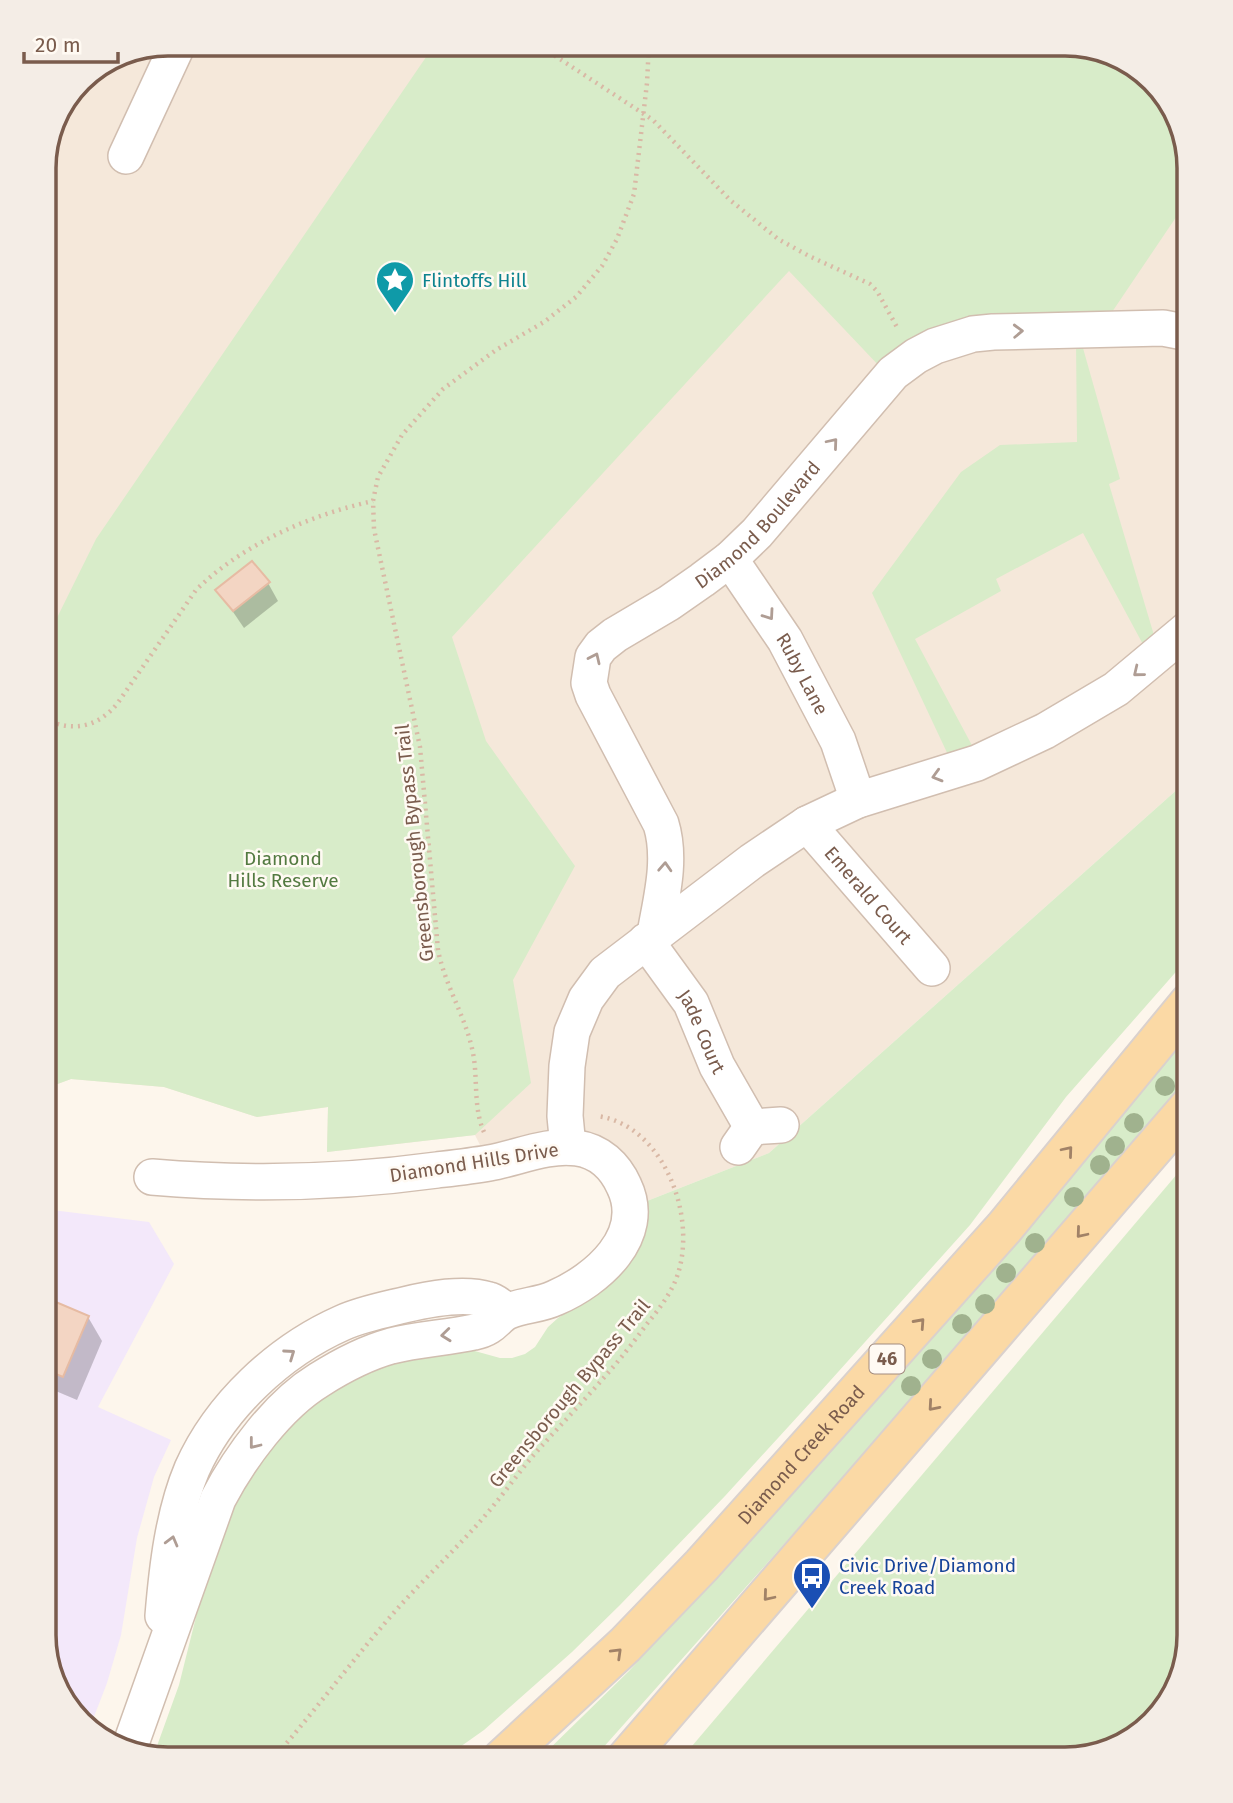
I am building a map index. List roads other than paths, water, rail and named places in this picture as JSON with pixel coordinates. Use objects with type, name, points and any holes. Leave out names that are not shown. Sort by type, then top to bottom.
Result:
[{"type":"main road","name":"Diamond Creek Road","points":[[515,1747],[625,1645],[702,1565],[1004,1228],[1177,1018]]},
{"type":"main road","points":[[636,1747],[1177,1121]]},
{"type":"street","points":[[127,156],[173,56]]},
{"type":"street","name":"Diamond Boulevard","points":[[651,937],[665,869],[664,836],[661,824],[593,695],[589,670],[593,657],[601,646],[670,603],[730,559],[757,534],[880,387],[916,356],[954,339],[983,333],[1142,328],[1177,330]]},
{"type":"street","name":"Ruby Lane","points":[[730,559],[785,639],[838,741],[858,800]]},
{"type":"street","points":[[567,1131],[568,1051],[572,1032],[594,986],[606,973],[752,861],[807,824],[858,800],[965,767],[1045,732],[1116,689],[1177,638]]},
{"type":"street","name":"Emerald Court","points":[[807,824],[939,973]]},
{"type":"street","name":"Jade Court","points":[[651,937],[698,1017],[717,1066],[757,1133]]},
{"type":"street","name":"Diamond Hills Drive","points":[[132,1741],[218,1499],[255,1442],[285,1408],[317,1381],[352,1361],[389,1347],[433,1337],[476,1332],[493,1326],[506,1311],[553,1299],[570,1291],[606,1264],[622,1245],[630,1208],[617,1173],[567,1131],[489,1163],[436,1171],[313,1182],[253,1183],[152,1177]]},
{"type":"place","name":"Flintoffs Hill","points":[[395,314]]},
{"type":"place","name":"Civic Drive/Diamond Creek Road","points":[[812,1610]]},
{"type":"park label","name":"Diamond Hills Reserve","points":[[283,869]]}]
